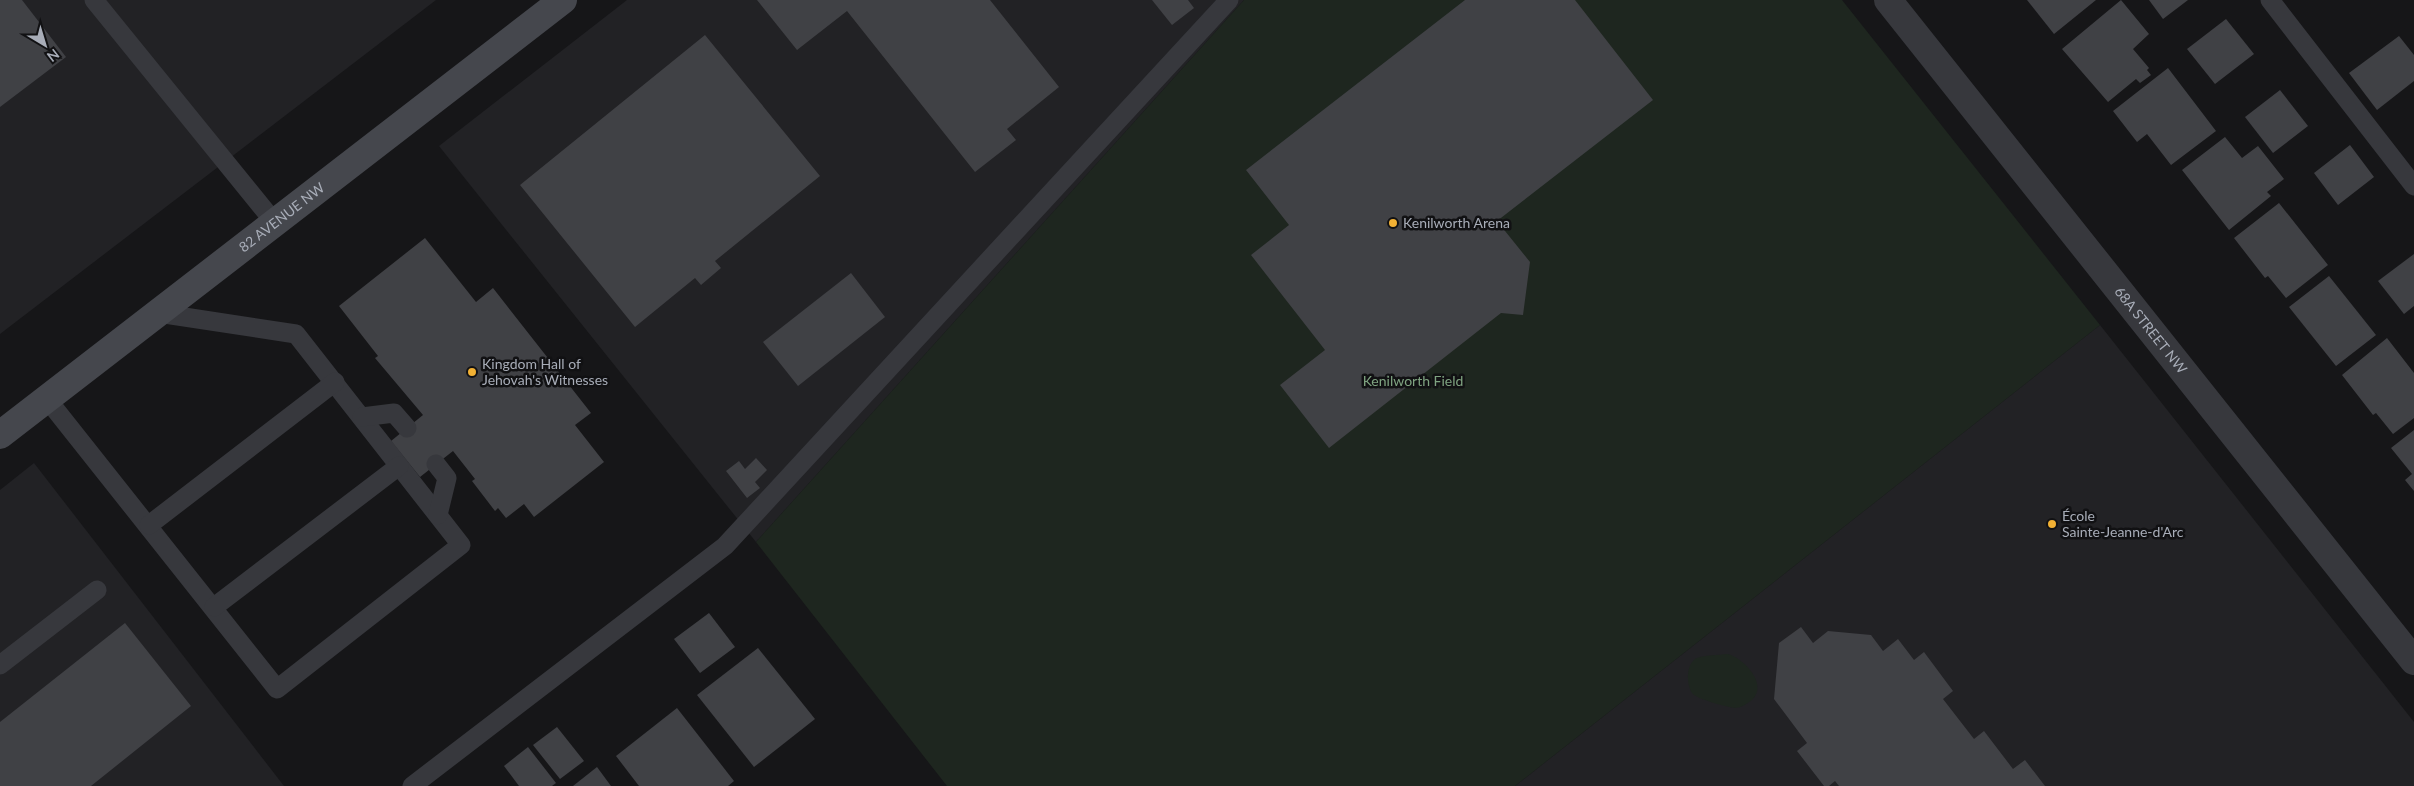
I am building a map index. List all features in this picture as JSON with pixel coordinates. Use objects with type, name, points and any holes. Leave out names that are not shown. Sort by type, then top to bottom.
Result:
[{"type":"street","name":"82 AVENUE NW","points":[[0,435],[563,0]]},
{"type":"street","name":"68A STREET NW","points":[[1888,0],[2414,661]]},
{"type":"lane","points":[[94,0],[274,223]]},
{"type":"lane","points":[[412,786],[725,546],[1229,0]]},
{"type":"lane","points":[[2270,0],[2414,186]]},
{"type":"lane","points":[[47,399],[149,525],[277,689],[461,545],[296,334],[158,313]]},
{"type":"lane","points":[[149,525],[335,382]]},
{"type":"lane","points":[[362,417],[394,413],[407,428]]},
{"type":"lane","points":[[436,464],[447,478],[438,515]]},
{"type":"lane","points":[[214,607],[399,466]]},
{"type":"lane","points":[[0,665],[96,590]]},
{"type":"shaded area","points":[[0,0],[436,0],[0,334]]},
{"type":"shaded area","points":[[627,0],[1244,0],[756,542],[439,146]]},
{"type":"shaded area","name":"École Sainte-Jeanne-d'Arc","points":[[2100,325],[2414,722],[2414,786],[1515,786]]},
{"type":"shaded area","points":[[34,463],[284,786],[0,786],[0,490]]},
{"type":"green space","name":"Kenilworth Field","points":[[1244,0],[1842,0],[2100,325],[1515,786],[947,786],[756,542]]},
{"type":"green space","points":[[1728,654],[1734,656],[1747,666],[1756,679],[1758,687],[1752,700],[1737,708],[1699,698],[1692,693],[1689,684],[1688,674],[1693,661],[1704,656]]},
{"type":"building","points":[[0,0],[22,0],[66,57],[0,107]]},
{"type":"building","points":[[757,0],[990,0],[1059,87],[1007,129],[1016,140],[975,172],[847,11],[797,50]]},
{"type":"building","points":[[1152,0],[1188,0],[1194,8],[1172,25]]},
{"type":"building","name":"Kenilworth Arena","points":[[1465,0],[1575,0],[1653,100],[1497,221],[1530,262],[1523,315],[1501,313],[1329,448],[1280,385],[1325,350],[1251,255],[1289,225],[1246,170]]},
{"type":"building","points":[[2027,0],[2096,0],[2054,34]]},
{"type":"building","points":[[2121,0],[2149,34],[2133,49],[2149,68],[2147,70],[2151,75],[2140,83],[2136,79],[2108,102],[2062,49]]},
{"type":"building","points":[[2149,0],[2188,0],[2163,19]]},
{"type":"building","points":[[2226,19],[2254,54],[2215,84],[2187,49]]},
{"type":"building","points":[[705,35],[820,176],[715,261],[721,268],[701,285],[695,278],[635,327],[520,185]]},
{"type":"building","points":[[2399,36],[2414,55],[2414,81],[2377,110],[2349,73]]},
{"type":"building","points":[[2168,68],[2216,131],[2171,165],[2147,134],[2137,142],[2113,111]]},
{"type":"building","points":[[2280,90],[2308,126],[2273,153],[2245,117]]},
{"type":"building","points":[[2225,137],[2242,158],[2258,146],[2284,179],[2267,192],[2271,196],[2229,230],[2182,170]]},
{"type":"building","points":[[2350,145],[2374,177],[2338,205],[2314,173]]},
{"type":"building","points":[[2279,203],[2328,265],[2286,298],[2268,276],[2265,278],[2234,238]]},
{"type":"building","name":"Kingdom Hall of Jehovah's Witnesses","points":[[425,238],[476,302],[493,288],[591,413],[575,425],[604,462],[534,517],[524,504],[506,518],[498,508],[495,511],[472,481],[475,479],[453,451],[420,477],[391,441],[423,415],[375,358],[378,356],[339,306]]},
{"type":"building","points":[[2414,254],[2414,306],[2404,314],[2378,281]]},
{"type":"building","points":[[851,273],[885,317],[798,386],[763,342]]},
{"type":"building","points":[[2329,276],[2376,335],[2336,366],[2289,307]]},
{"type":"building","points":[[2387,338],[2414,373],[2414,418],[2393,434],[2376,413],[2373,415],[2342,375]]},
{"type":"building","points":[[2414,430],[2414,491],[2405,480],[2412,474],[2391,448]]},
{"type":"building","points":[[756,458],[767,470],[755,482],[760,488],[747,498],[726,471],[739,461],[745,469]]},
{"type":"building","points":[[709,613],[735,647],[700,673],[674,639]]},
{"type":"building","points":[[125,623],[191,706],[91,786],[0,786],[0,722]]},
{"type":"building","points":[[1801,627],[1813,643],[1828,631],[1871,635],[1883,651],[1898,639],[1914,660],[1924,652],[1953,691],[1943,699],[1974,739],[1984,731],[2013,769],[2025,760],[2045,786],[1839,786],[1835,781],[1829,786],[1824,786],[1797,751],[1807,743],[1774,699],[1779,643]]},
{"type":"building","points":[[758,648],[815,719],[754,767],[697,695]]},
{"type":"building","points":[[677,708],[734,781],[728,786],[639,786],[616,756]]},
{"type":"building","points":[[557,727],[584,761],[560,779],[533,745]]},
{"type":"building","points":[[528,747],[556,783],[552,786],[519,786],[504,766]]},
{"type":"building","points":[[597,767],[611,786],[573,786]]},
{"type":"place","name":"Kenilworth Arena","points":[[1393,223]]},
{"type":"place","name":"Kingdom Hall of Jehovah's Witnesses","points":[[472,372]]},
{"type":"place","name":"École Sainte-Jeanne-d'Arc","points":[[2052,524]]}]
